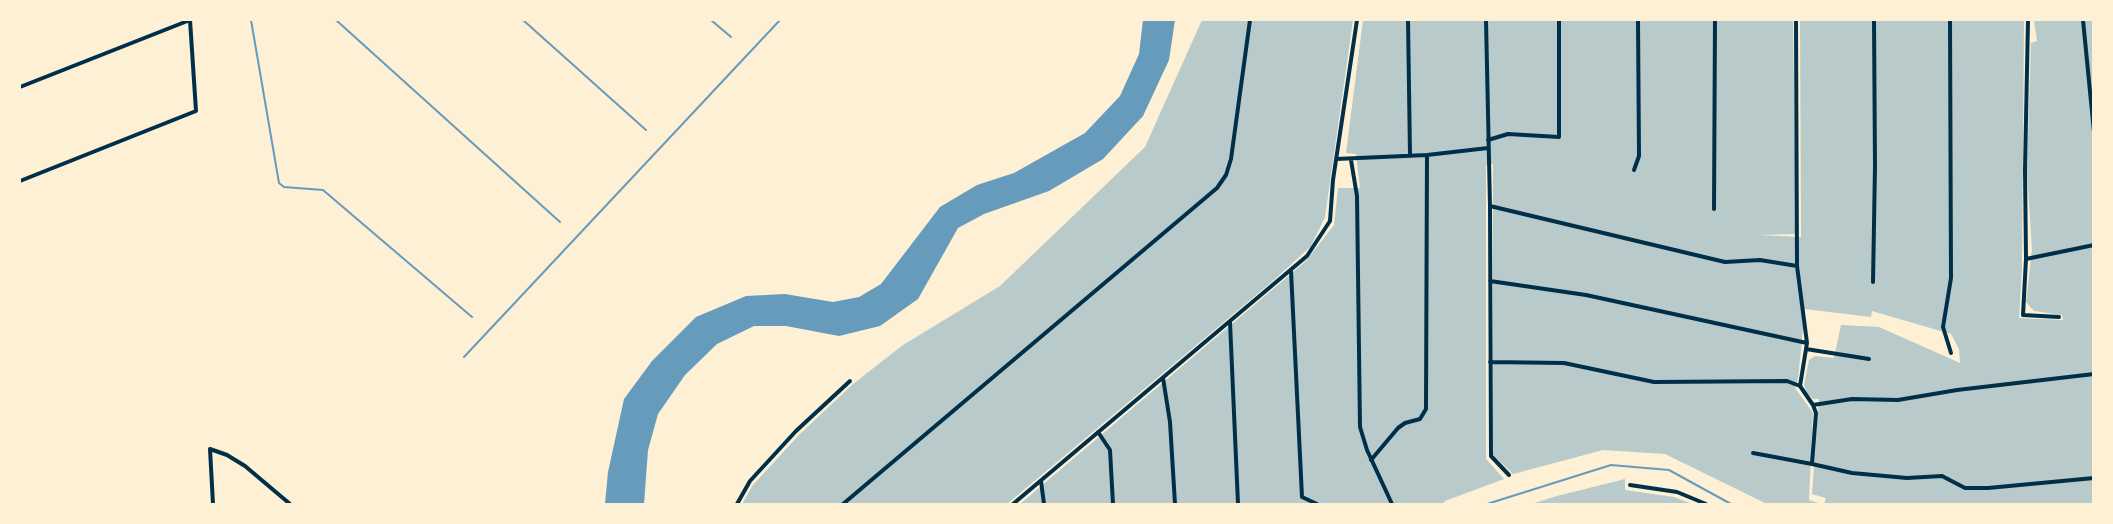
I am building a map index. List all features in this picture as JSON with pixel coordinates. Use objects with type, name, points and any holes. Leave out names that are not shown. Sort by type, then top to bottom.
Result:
[{"type":"street","points":[[20,87],[190,20],[196,111],[20,181]]},
{"type":"street","points":[[843,504],[1217,188],[1226,175],[1231,159],[1250,20]]},
{"type":"street","points":[[1013,504],[1308,256],[1330,221],[1336,159],[1357,20]]},
{"type":"street","points":[[1408,20],[1410,155]]},
{"type":"street","points":[[1486,20],[1490,207],[1491,456],[1509,475]]},
{"type":"street","points":[[1488,140],[1508,134],[1559,137],[1559,20]]},
{"type":"street","points":[[1634,170],[1639,156],[1638,20]]},
{"type":"street","points":[[1714,209],[1715,20]]},
{"type":"street","points":[[1796,20],[1797,266],[1807,344],[1800,386]]},
{"type":"street","points":[[1873,282],[1874,20]]},
{"type":"street","points":[[1950,20],[1951,278],[1943,327],[1951,353]]},
{"type":"street","points":[[2028,20],[2026,259],[2023,315],[2059,317]]},
{"type":"street","points":[[2083,20],[2094,132]]},
{"type":"street","points":[[1336,159],[1427,155],[1488,148]]},
{"type":"street","points":[[1371,460],[1398,428],[1420,418],[1426,409],[1427,155]]},
{"type":"street","points":[[1351,160],[1357,196],[1360,427],[1371,460],[1392,504]]},
{"type":"street","points":[[1490,207],[1725,262],[1760,260],[1797,266]]},
{"type":"street","points":[[2026,259],[2094,245]]},
{"type":"street","points":[[1291,271],[1302,497],[1317,504]]},
{"type":"street","points":[[1490,281],[1586,294],[1807,344]]},
{"type":"street","points":[[1230,321],[1238,504]]},
{"type":"street","points":[[1806,349],[1869,359]]},
{"type":"street","points":[[1490,362],[1564,363],[1654,381],[1787,381],[1800,386],[1816,413],[1812,464]]},
{"type":"street","points":[[1813,405],[1852,399],[1898,400],[1957,390],[2094,375]]},
{"type":"street","points":[[1163,377],[1170,422],[1175,504]]},
{"type":"street","points":[[737,504],[750,481],[796,431],[850,381]]},
{"type":"street","points":[[1098,432],[1110,450],[1113,504]]},
{"type":"street","points":[[213,504],[210,449],[245,466],[290,504]]},
{"type":"street","points":[[1753,453],[1852,473],[1907,478],[1942,476],[1965,488],[2094,478]]},
{"type":"street","points":[[1041,481],[1044,504]]},
{"type":"street","points":[[1630,485],[1677,492],[1706,504]]},
{"type":"shaded area","points":[[1202,20],[1353,20],[1325,217],[1311,246],[1274,280],[1007,504],[742,504],[753,485],[799,435],[853,384],[903,345],[1000,286],[1145,147]]},
{"type":"shaded area","points":[[1363,20],[1793,20],[1796,234],[1758,235],[1801,237],[1800,20],[2024,20],[2022,268],[2019,318],[2063,320],[2062,315],[2034,311],[2026,302],[2032,250],[2027,170],[2031,43],[2037,41],[2034,20],[2093,20],[2093,504],[1824,504],[1826,498],[1812,494],[1819,399],[1813,399],[1807,393],[1804,385],[1809,360],[1815,356],[1834,358],[1841,325],[1879,327],[1960,363],[1959,349],[1951,334],[1872,311],[1871,317],[1805,309],[1798,379],[1795,388],[1813,413],[1809,500],[1821,504],[1767,504],[1665,454],[1603,450],[1513,474],[1493,455],[1493,164],[1486,165],[1486,459],[1504,479],[1445,501],[1443,504],[1020,504],[1306,261],[1334,225],[1338,188],[1360,188],[1356,154],[1346,153]]},
{"type":"shaded area","points":[[1625,479],[1625,490],[1674,497],[1692,504],[1531,504],[1557,496]]},
{"type":"water","points":[[1143,20],[1175,20],[1169,60],[1143,116],[1103,159],[1049,191],[984,214],[958,228],[918,299],[880,326],[839,336],[786,326],[754,326],[717,344],[685,375],[658,414],[648,450],[644,504],[605,504],[608,472],[624,399],[652,361],[696,317],[746,296],[785,294],[833,302],[859,297],[881,284],[940,207],[977,185],[1014,173],[1085,133],[1120,96],[1139,54]]},
{"type":"waterway","points":[[251,20],[279,183],[284,187],[323,190],[472,317]]},
{"type":"waterway","points":[[336,20],[560,222]]},
{"type":"waterway","points":[[523,20],[646,130]]},
{"type":"waterway","points":[[711,20],[731,37]]},
{"type":"waterway","points":[[464,357],[780,20]]},
{"type":"waterway","points":[[1487,504],[1611,465],[1669,470],[1731,504]]}]
